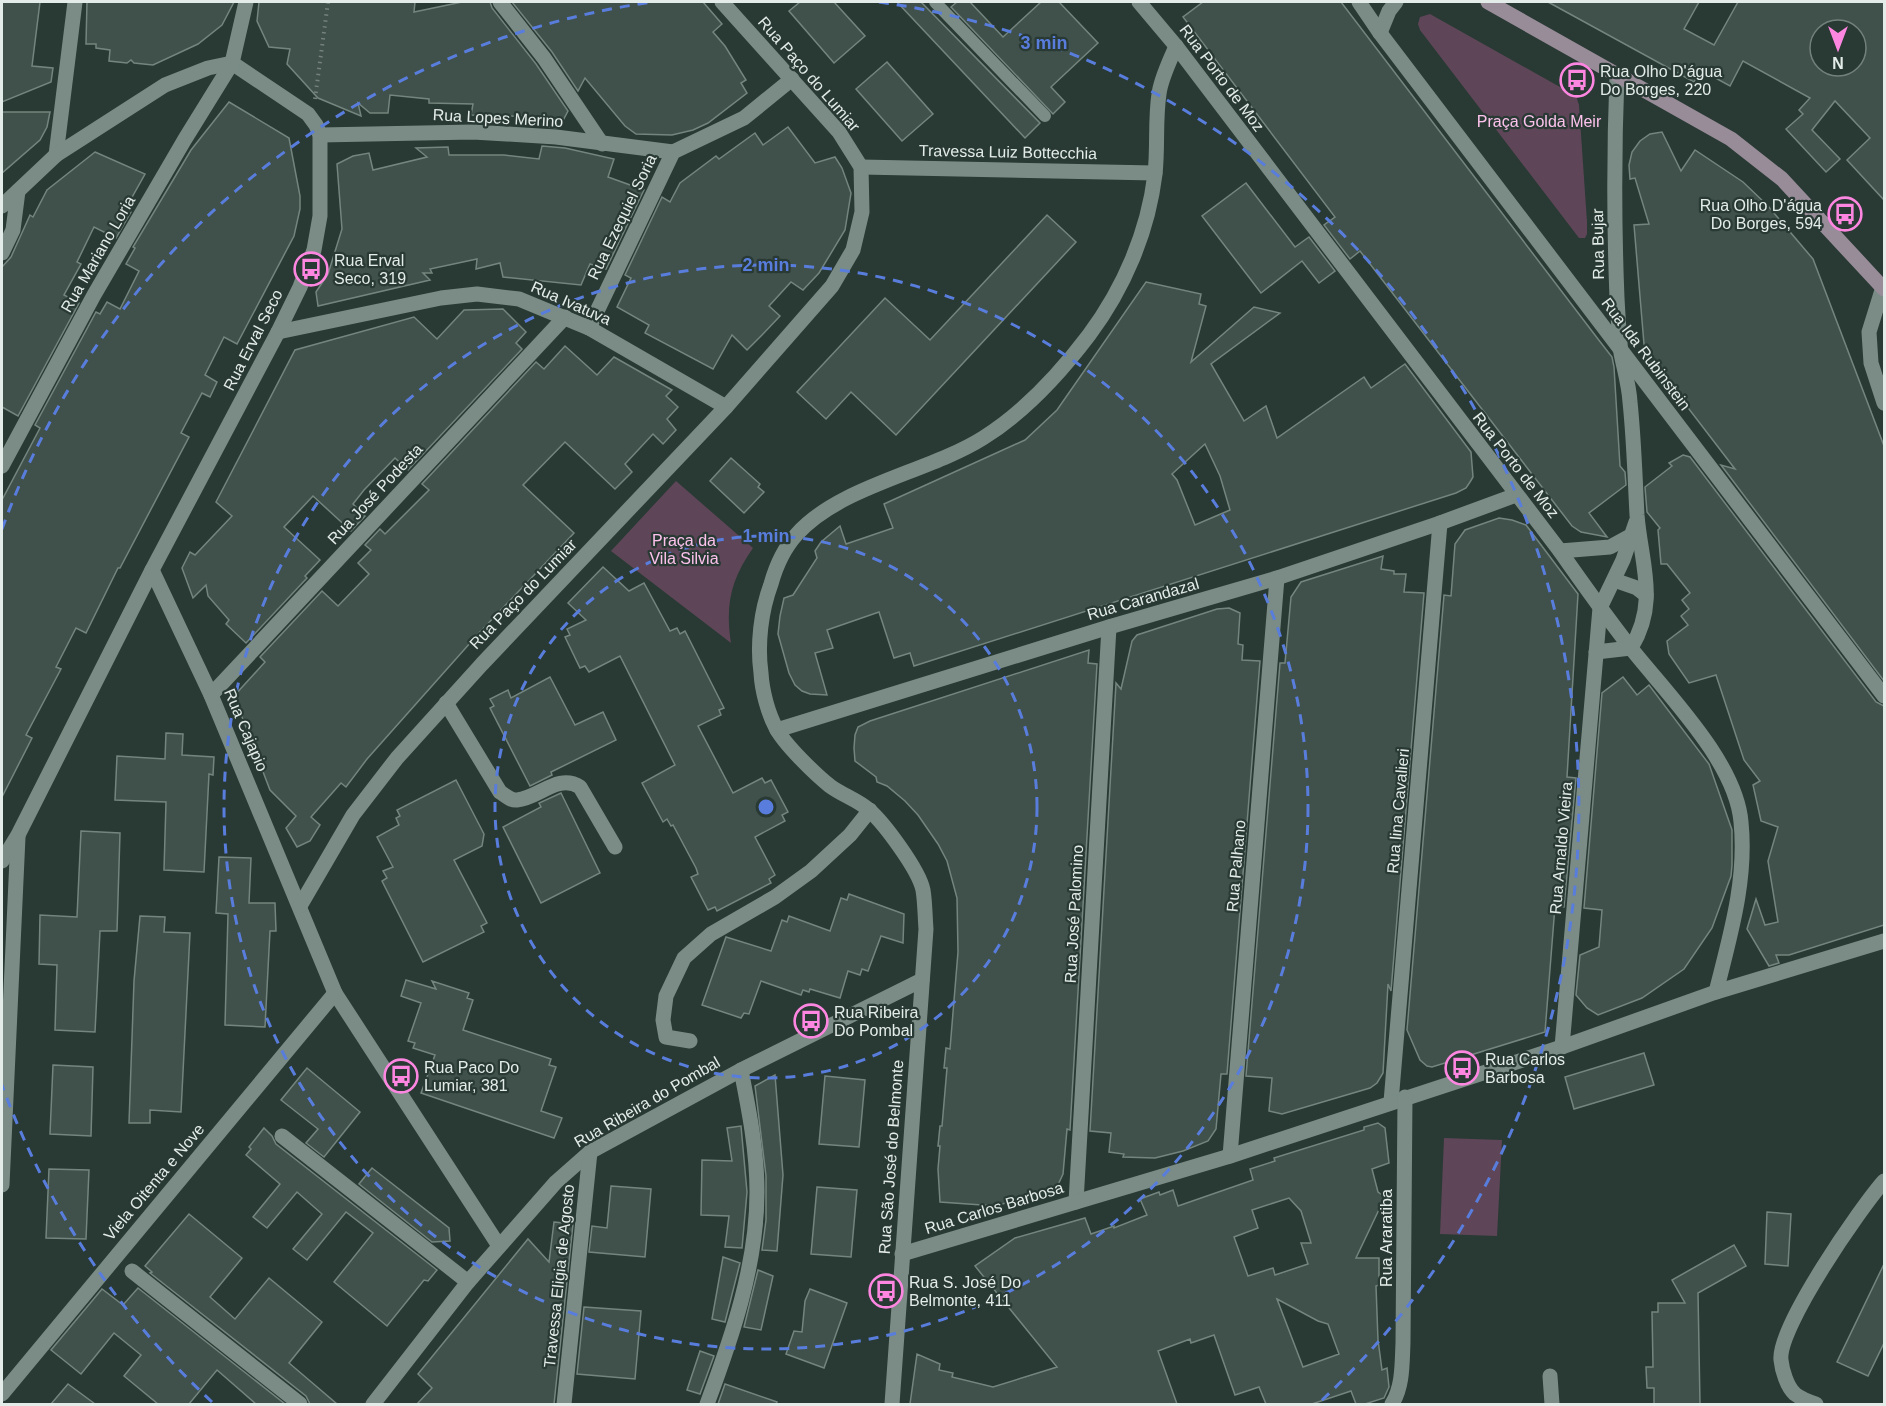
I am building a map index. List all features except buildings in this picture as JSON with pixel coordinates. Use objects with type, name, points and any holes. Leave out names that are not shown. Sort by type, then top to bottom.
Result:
[{"type":"main road","points":[[1488,2],[1682,109],[1731,139],[1782,179],[1884,288]]},
{"type":"street","points":[[57,155],[75,2]]},
{"type":"street","name":"Rua Mariano Loria","points":[[2,466],[94,295],[232,63],[246,2]]},
{"type":"street","points":[[500,2],[544,58],[602,144]]},
{"type":"street","name":"Rua Paço do Lumiar","points":[[300,906],[353,815],[397,758],[446,703],[726,407],[832,286],[853,250],[862,212],[861,167],[839,132],[722,2]]},
{"type":"street","name":"Rua Porto de Moz","points":[[1139,2],[1176,46],[1560,551],[1600,608],[1703,736],[1734,790],[1741,820],[1743,861],[1738,901],[1716,992]]},
{"type":"street","name":"Rua Ida Rubinstein","points":[[1359,2],[1380,33],[1884,696]]},
{"type":"street","points":[[1380,33],[1389,11],[1396,2]]},
{"type":"street","name":"Rua São José do Belmonte","points":[[892,1404],[926,929],[922,888],[907,855],[870,810],[830,786],[801,758],[777,730],[760,674],[760,640],[765,600],[776,567],[797,534],[825,511],[864,490],[931,463],[983,438],[1023,406],[1057,374],[1090,333],[1117,292],[1134,255],[1147,216],[1155,173],[1160,91],[1176,46]]},
{"type":"street","points":[[2,206],[57,155],[165,85],[208,68],[232,63]]},
{"type":"street","name":"Rua Erval Seco","points":[[2,861],[18,835],[152,570],[278,332],[300,287],[314,250],[320,216],[320,135],[316,125],[308,114],[232,63]]},
{"type":"street","name":"Rua Bujar","points":[[1617,75],[1614,149],[1617,298],[1621,350],[1630,398],[1646,595],[1642,629],[1631,648]]},
{"type":"street","name":"Rua Ezequiel Soria","points":[[589,328],[673,152],[744,118],[792,79]]},
{"type":"street","name":"Rua Lopes Merino","points":[[320,135],[365,132],[473,132],[556,137],[673,152]]},
{"type":"street","name":"Travessa Luiz Bottecchia","points":[[861,167],[1155,173]]},
{"type":"street","points":[[2,253],[13,230],[18,191]]},
{"type":"street","points":[[1884,288],[1869,332],[1871,363],[1884,403]]},
{"type":"street","name":"Rua Ivatuva","points":[[278,332],[441,298],[477,294],[519,299],[589,328],[726,407]]},
{"type":"street","name":"Rua José Podesta","points":[[212,695],[565,317]]},
{"type":"street","name":"Rua Carandazal","points":[[777,730],[1108,627],[1277,579],[1516,495]]},
{"type":"street","name":"Rua Bujar","points":[[1600,608],[1614,580],[1638,518]]},
{"type":"street","name":"Rua lina Cavalieri","points":[[1398,1099],[1440,523]]},
{"type":"street","points":[[1560,551],[1610,547],[1632,535]]},
{"type":"street","name":"Rua Cajapio","points":[[152,570],[212,695],[300,906]]},
{"type":"street","name":"Rua Palhano","points":[[1230,1156],[1277,579]]},
{"type":"street","points":[[1614,580],[1637,588],[1646,595]]},
{"type":"street","name":"Rua Arnaldo Vieira","points":[[1562,1047],[1600,608]]},
{"type":"street","name":"Rua José Palomino","points":[[1076,1202],[1108,627]]},
{"type":"street","points":[[1596,652],[1631,648]]},
{"type":"street","points":[[446,703],[500,792],[510,799],[517,800],[542,789],[573,782],[580,787],[615,848]]},
{"type":"street","points":[[690,1041],[666,1036],[663,1020],[666,996],[684,958],[711,934],[775,897],[811,871],[850,835],[870,810]]},
{"type":"street","points":[[2,1185],[18,835]]},
{"type":"street","points":[[300,906],[335,993],[499,1246]]},
{"type":"street","name":"Rua Carlos Barbosa","points":[[902,1254],[1230,1156],[1562,1047],[1716,992],[1884,940]]},
{"type":"street","name":"Rua Ribeira do Pombal","points":[[373,1404],[499,1246],[556,1182],[590,1152],[741,1070],[922,980]]},
{"type":"street","name":"Viela Oitenta e Nove","points":[[2,1394],[335,993]]},
{"type":"street","points":[[707,1404],[731,1338],[751,1256],[755,1224],[757,1192],[753,1131],[741,1070]]},
{"type":"street","name":"Rua Araratiba","points":[[1392,1404],[1398,1394],[1401,1379],[1403,1343],[1398,1099]]},
{"type":"street","points":[[282,1136],[468,1282]]},
{"type":"street","name":"Travessa Eligia de Agosto","points":[[564,1404],[590,1152]]},
{"type":"street","points":[[1816,1404],[1795,1394],[1783,1369],[1782,1347],[1790,1325],[1836,1247],[1869,1198],[1884,1181]]},
{"type":"street","points":[[132,1271],[300,1404]]},
{"type":"street","points":[[1550,1376],[1552,1404]]},
{"type":"lane","points":[[935,2],[1045,116]]},
{"type":"path","points":[[308,114],[318,89],[328,2]]},
{"type":"green space","name":"Praça Golda Meir","points":[[1430,14],[1576,96],[1579,105],[1587,222],[1585,238],[1579,238],[1420,30],[1418,24],[1420,17]]},
{"type":"green space","name":"Praça da Vila Silvia","points":[[676,481],[753,548],[739,571],[732,593],[729,616],[731,643],[611,551]]},
{"type":"green space","points":[[1444,1138],[1502,1140],[1497,1236],[1440,1234]]},
{"type":"place","name":"Rua Olho D'água Do Borges, 220","points":[[1577,80]]},
{"type":"place","name":"Rua Olho D'água Do Borges, 594","points":[[1845,214]]},
{"type":"place","name":"Rua Erval Seco, 319","points":[[311,269]]},
{"type":"place","name":"Rua Ribeira Do Pombal","points":[[811,1021]]},
{"type":"place","name":"Rua Carlos Barbosa","points":[[1462,1068]]},
{"type":"place","name":"Rua Paco Do Lumiar, 381","points":[[401,1076]]},
{"type":"place","name":"Rua S. José Do Belmonte, 411","points":[[886,1291]]}]
